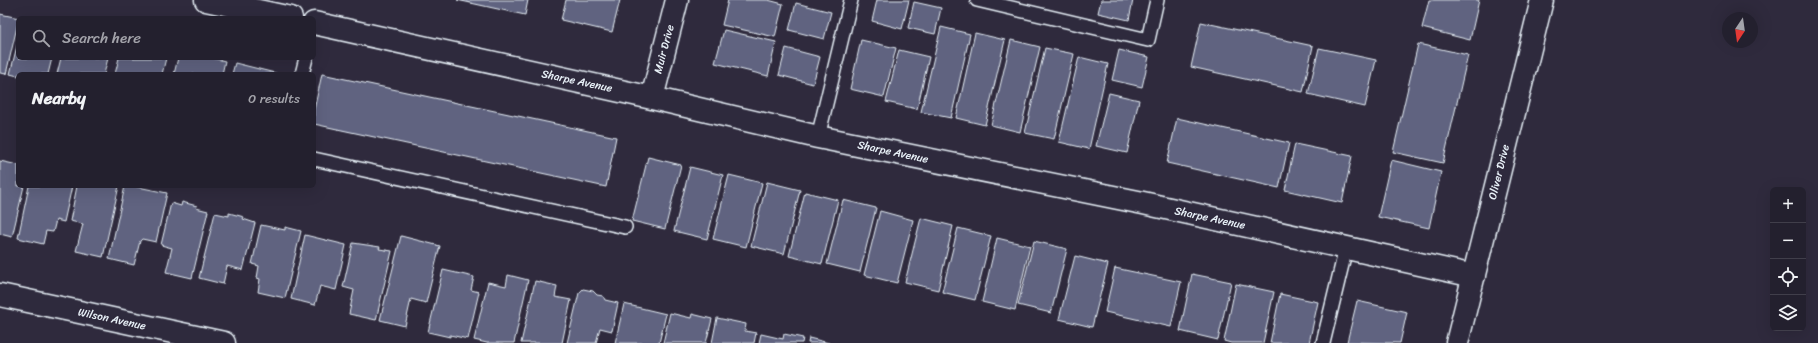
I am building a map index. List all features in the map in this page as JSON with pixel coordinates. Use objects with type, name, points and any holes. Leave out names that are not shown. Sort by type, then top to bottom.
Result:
[{"type":"street","name":"Muir Drive","points":[[652,98],[678,0]]},
{"type":"street","name":"Oliver Drive","points":[[1457,343],[1542,0]]},
{"type":"street","points":[[214,1],[282,16]]},
{"type":"street","name":"Sharpe Avenue","points":[[316,25],[652,98],[818,136],[1143,203],[1474,276]]},
{"type":"street","name":"Wilson Avenue","points":[[0,295],[224,343]]},
{"type":"lane","points":[[818,136],[851,0]]},
{"type":"lane","points":[[977,0],[1148,40],[1157,0]]},
{"type":"lane","points":[[302,72],[306,60]]},
{"type":"lane","points":[[316,159],[625,226]]},
{"type":"lane","points":[[1323,343],[1346,248]]},
{"type":"building","points":[[457,0],[528,0],[525,15]]},
{"type":"building","points":[[566,0],[620,0],[612,32],[561,20]]},
{"type":"building","points":[[728,0],[768,0],[783,4],[775,37],[722,25]]},
{"type":"building","points":[[877,0],[909,0],[902,29],[872,21]]},
{"type":"building","points":[[1101,0],[1133,0],[1129,20],[1098,13]]},
{"type":"building","points":[[1429,0],[1479,0],[1470,40],[1422,28]]},
{"type":"building","points":[[914,2],[941,8],[935,34],[908,28]]},
{"type":"building","points":[[796,3],[831,12],[824,39],[789,30]]},
{"type":"building","points":[[0,14],[16,17],[16,31],[6,74],[0,73]]},
{"type":"building","points":[[1201,22],[1313,46],[1303,92],[1191,67]]},
{"type":"building","points":[[941,27],[970,34],[951,118],[921,112]]},
{"type":"building","points":[[724,30],[776,42],[768,76],[715,63]]},
{"type":"building","points":[[975,33],[1005,40],[985,125],[956,118]]},
{"type":"building","points":[[861,40],[896,48],[884,97],[850,89]]},
{"type":"building","points":[[1011,40],[1040,47],[1020,132],[991,125]]},
{"type":"building","points":[[1418,44],[1468,55],[1443,163],[1393,152]]},
{"type":"building","points":[[786,48],[820,57],[813,84],[779,75]]},
{"type":"building","points":[[1045,48],[1074,54],[1054,139],[1025,133]]},
{"type":"building","points":[[1319,48],[1376,60],[1365,107],[1308,94]]},
{"type":"building","points":[[16,50],[16,60],[52,60],[48,72],[16,72],[16,76],[10,74]]},
{"type":"building","points":[[899,50],[929,57],[917,109],[886,102]]},
{"type":"building","points":[[1119,50],[1149,57],[1142,87],[1112,80]]},
{"type":"building","points":[[1079,57],[1108,64],[1089,149],[1059,142]]},
{"type":"building","points":[[60,60],[108,60],[104,72],[58,72]]},
{"type":"building","points":[[118,60],[166,60],[162,72],[116,72]]},
{"type":"building","points":[[178,60],[225,61],[222,72],[174,72]]},
{"type":"building","points":[[235,63],[271,72],[233,72]]},
{"type":"building","points":[[322,74],[616,137],[606,187],[316,124],[316,101]]},
{"type":"building","points":[[1109,93],[1139,100],[1127,153],[1096,146]]},
{"type":"building","points":[[1177,118],[1289,143],[1279,188],[1167,163]]},
{"type":"building","points":[[1295,144],[1352,156],[1342,203],[1285,190]]},
{"type":"building","points":[[648,157],[681,165],[665,229],[632,221]]},
{"type":"building","points":[[1391,160],[1441,172],[1429,228],[1378,217]]},
{"type":"building","points":[[0,161],[16,165],[16,188],[24,188],[12,237],[0,234]]},
{"type":"building","points":[[690,167],[723,175],[707,239],[674,231]]},
{"type":"building","points":[[729,175],[762,183],[746,247],[713,239]]},
{"type":"building","points":[[767,182],[800,190],[784,254],[751,246]]},
{"type":"building","points":[[29,188],[72,188],[64,222],[56,220],[53,232],[46,231],[43,244],[18,238]]},
{"type":"building","points":[[77,188],[119,188],[103,257],[76,251],[83,224],[70,221]]},
{"type":"building","points":[[125,188],[143,188],[167,193],[156,242],[142,239],[140,241],[134,265],[109,259]]},
{"type":"building","points":[[805,192],[838,200],[822,264],[789,256]]},
{"type":"building","points":[[843,200],[876,208],[860,272],[827,264]]},
{"type":"building","points":[[182,202],[208,211],[192,278],[166,272],[172,248],[161,245],[171,203],[181,206]]},
{"type":"building","points":[[880,211],[913,220],[897,283],[864,275]]},
{"type":"building","points":[[215,213],[229,216],[229,213],[244,217],[243,219],[255,223],[243,270],[227,266],[223,284],[199,278]]},
{"type":"building","points":[[921,218],[953,226],[938,290],[905,282]]},
{"type":"building","points":[[261,225],[285,230],[285,227],[301,231],[285,298],[258,292],[260,279],[257,278],[259,266],[252,264]]},
{"type":"building","points":[[958,228],[991,236],[975,300],[942,292]]},
{"type":"building","points":[[305,235],[346,245],[336,290],[320,286],[315,305],[291,299]]},
{"type":"building","points":[[401,236],[440,246],[426,303],[411,299],[405,326],[380,320]]},
{"type":"building","points":[[997,238],[1030,246],[1015,310],[982,302]]},
{"type":"building","points":[[1034,241],[1067,249],[1051,313],[1018,305]]},
{"type":"building","points":[[353,243],[380,247],[379,249],[392,251],[376,320],[349,314],[354,290],[343,287]]},
{"type":"building","points":[[1075,256],[1108,264],[1092,327],[1059,319]]},
{"type":"building","points":[[1115,268],[1181,282],[1171,327],[1105,312]]},
{"type":"building","points":[[443,270],[474,277],[471,290],[479,292],[468,339],[428,332]]},
{"type":"building","points":[[1192,274],[1231,282],[1218,340],[1180,331]]},
{"type":"building","points":[[508,275],[528,280],[514,343],[487,343],[474,340],[488,282],[506,286]]},
{"type":"building","points":[[535,281],[557,286],[555,297],[571,300],[562,343],[521,343]]},
{"type":"building","points":[[1236,284],[1274,292],[1263,343],[1231,343],[1224,341]]},
{"type":"building","points":[[583,289],[593,291],[597,295],[603,296],[605,300],[618,303],[612,331],[600,328],[596,343],[567,343],[579,293]]},
{"type":"building","points":[[1280,294],[1318,302],[1309,343],[1270,343]]},
{"type":"building","points":[[1357,301],[1407,312],[1400,343],[1347,342]]},
{"type":"building","points":[[624,304],[666,314],[659,343],[615,343]]},
{"type":"building","points":[[670,313],[691,318],[692,314],[712,319],[706,343],[663,343]]},
{"type":"building","points":[[717,318],[746,324],[745,331],[756,333],[754,343],[712,343]]},
{"type":"building","points":[[761,334],[783,339],[784,334],[803,338],[802,343],[759,343]]},
{"type":"building","points":[[809,338],[829,343],[808,343]]}]
